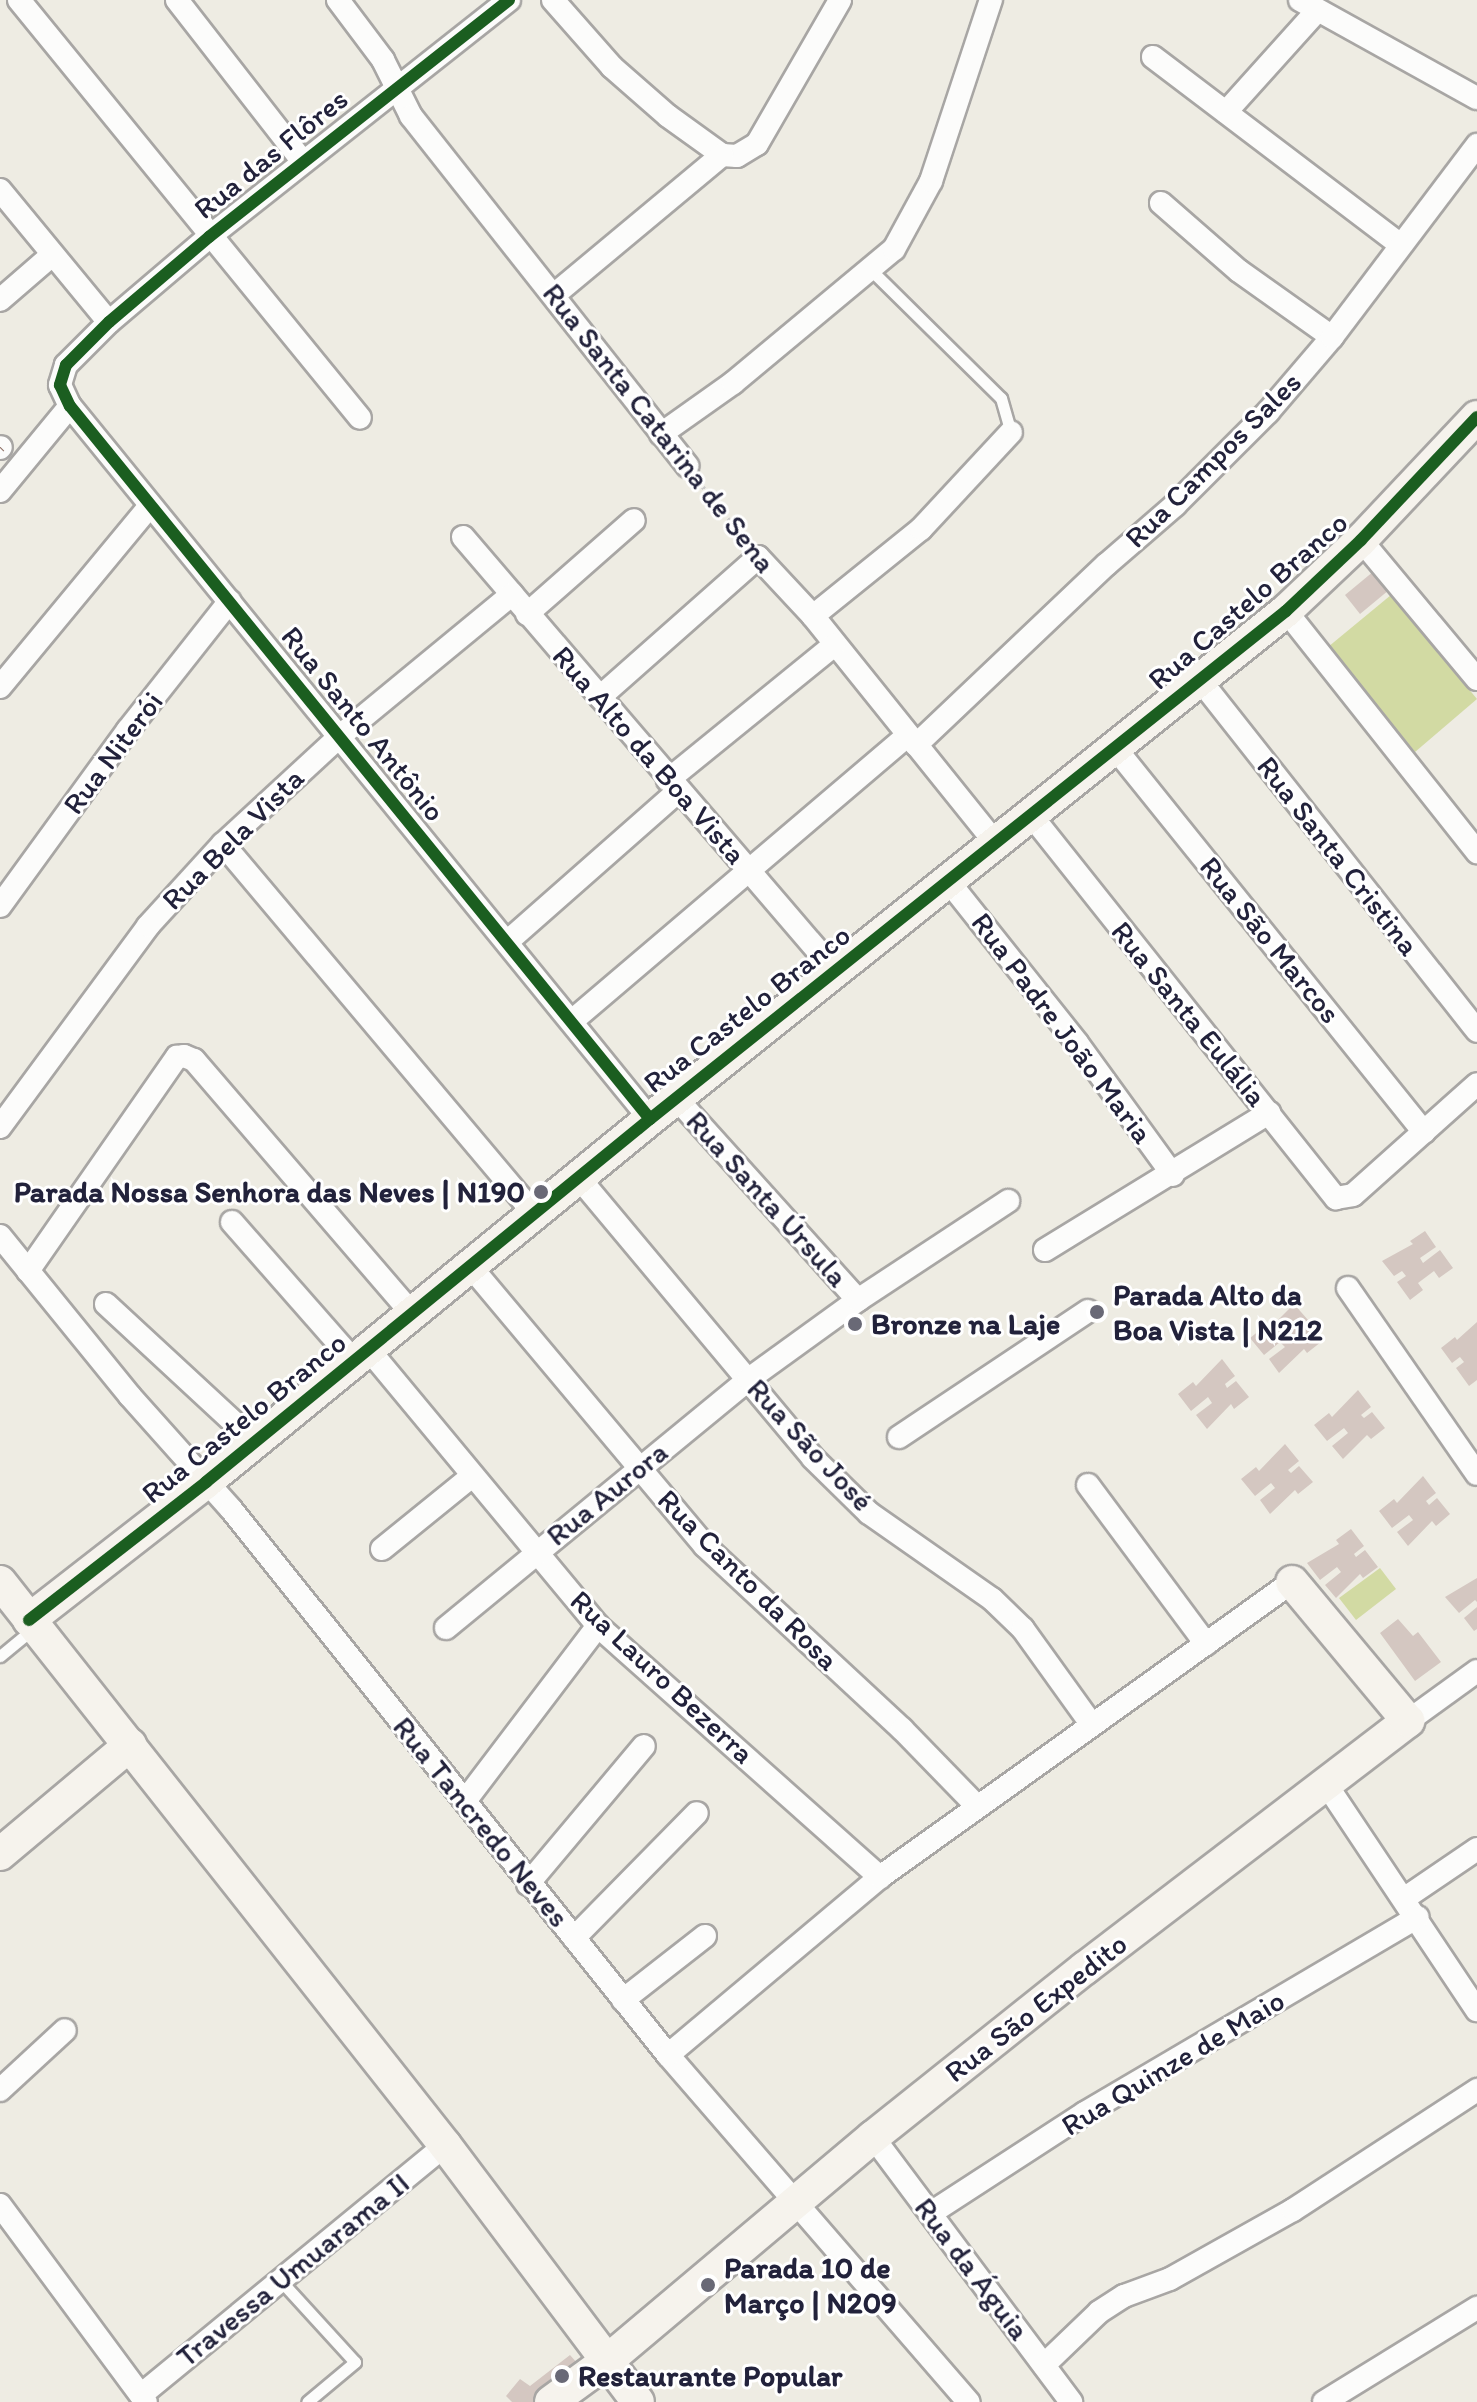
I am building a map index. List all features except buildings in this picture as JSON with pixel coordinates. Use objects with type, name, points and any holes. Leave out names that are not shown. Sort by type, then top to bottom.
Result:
[{"type":"street","points":[[19,0],[209,237],[360,418]]},
{"type":"street","points":[[177,0],[303,162]]},
{"type":"street","name":"Rua Santa Catarina de Sena","points":[[338,0],[383,60],[411,116],[687,466]]},
{"type":"street","name":"Rua das Flôres","points":[[70,406],[60,385],[66,365],[109,322],[209,237],[509,0]]},
{"type":"street","points":[[553,0],[612,67],[668,116],[722,155],[737,156],[757,144],[840,0]]},
{"type":"street","points":[[661,434],[733,383],[872,271],[894,249],[931,181],[991,0]]},
{"type":"street","points":[[1226,112],[1308,6],[1477,98]]},
{"type":"street","points":[[1153,57],[1401,245]]},
{"type":"street","name":"Rua Campos Sales","points":[[572,1021],[748,869],[911,740],[1175,505],[1268,412],[1332,337],[1477,145]]},
{"type":"street","points":[[554,295],[722,155]]},
{"type":"street","points":[[0,190],[109,322]]},
{"type":"street","points":[[1161,203],[1239,271],[1332,337]]},
{"type":"street","points":[[0,300],[52,255]]},
{"type":"street","points":[[0,491],[70,406]]},
{"type":"street","name":"Rua Santo Antônio","points":[[70,406],[650,1119]]},
{"type":"street","name":"Rua Castelo Branco","points":[[32,1623],[676,1098],[1286,611],[1361,540],[1477,417]]},
{"type":"street","points":[[813,616],[921,529],[1011,432]]},
{"type":"street","points":[[0,687],[150,506]]},
{"type":"street","points":[[527,614],[634,520]]},
{"type":"street","name":"Rua Alto da Boa Vista","points":[[463,537],[673,786],[836,972]]},
{"type":"street","points":[[1361,540],[1476,677]]},
{"type":"street","points":[[600,697],[758,557]]},
{"type":"street","name":"Rua Santa Catarina de Sena","points":[[758,557],[813,616],[996,844]]},
{"type":"street","name":"Rua Bela Vista","points":[[0,1127],[148,926],[223,844],[340,736],[512,594]]},
{"type":"street","name":"Rua Niterói","points":[[0,906],[128,730],[230,601]]},
{"type":"street","points":[[1286,611],[1477,852]]},
{"type":"street","points":[[507,942],[673,786],[834,645]]},
{"type":"street","name":"Rua Santa Cristina","points":[[1200,680],[1477,1031]]},
{"type":"street","name":"Rua São Marcos","points":[[1115,748],[1424,1132]]},
{"type":"street","name":"Rua Santa Eulália","points":[[1031,815],[1269,1113],[1329,1193],[1345,1199],[1353,1195],[1424,1132]]},
{"type":"street","points":[[223,844],[535,1214]]},
{"type":"street","name":"Rua Padre João Maria","points":[[949,882],[1077,1043],[1173,1175]]},
{"type":"street","points":[[28,1271],[177,1057],[194,1060],[413,1315]]},
{"type":"street","points":[[1424,1132],[1477,1084]]},
{"type":"street","name":"Rua Santa Úrsula","points":[[676,1098],[858,1300]]},
{"type":"street","points":[[1045,1250],[1173,1175],[1269,1113]]},
{"type":"street","name":"Rua São José","points":[[579,1178],[813,1458],[869,1513],[992,1599],[1023,1629],[1092,1725]]},
{"type":"street","name":"Rua Aurora","points":[[446,1628],[749,1379],[858,1300],[1008,1201]]},
{"type":"street","name":"Rua Lauro Bezerra","points":[[232,1222],[362,1356],[471,1477],[598,1626],[880,1877]]},
{"type":"street","name":"Rua Tancredo Neves","points":[[0,1236],[130,1396],[206,1482],[668,2055],[969,2402]]},
{"type":"street","name":"Rua Canto da Rosa","points":[[471,1267],[705,1546],[902,1729],[977,1806]]},
{"type":"street","points":[[1348,1288],[1477,1474]]},
{"type":"street","points":[[106,1304],[255,1442]]},
{"type":"street","points":[[899,1437],[1088,1311]]},
{"type":"street","points":[[382,1549],[471,1477]]},
{"type":"street","points":[[1088,1485],[1206,1644]]},
{"type":"street","points":[[0,1582],[445,2145],[638,2402]]},
{"type":"street","points":[[668,2055],[880,1877],[1292,1582],[1408,1721]]},
{"type":"street","points":[[465,1801],[598,1626]]},
{"type":"street","name":"Rua São Expedito","points":[[551,2402],[607,2361],[795,2201],[1085,1968],[1477,1671]]},
{"type":"street","points":[[0,1854],[130,1745]]},
{"type":"street","points":[[528,1884],[644,1746]]},
{"type":"street","points":[[1326,1784],[1418,1917],[1477,2010]]},
{"type":"street","points":[[574,1938],[697,1813]]},
{"type":"street","points":[[1405,1898],[1477,1849]]},
{"type":"street","name":"Rua Quinze de Maio","points":[[931,2213],[1085,2113],[1418,1917]]},
{"type":"street","points":[[623,2000],[705,1936]]},
{"type":"street","points":[[0,2090],[65,2030]]},
{"type":"street","points":[[1044,2365],[1099,2312],[1124,2296],[1170,2279],[1293,2210],[1477,2090]]},
{"type":"street","name":"Rua da Águia","points":[[873,2137],[1071,2402]]},
{"type":"street","name":"Travessa Umuarama II","points":[[144,2398],[280,2280],[445,2145]]},
{"type":"street","points":[[0,2205],[144,2398]]},
{"type":"street","points":[[1324,2402],[1477,2308]]},
{"type":"lane","points":[[872,271],[1001,398],[1011,432]]},
{"type":"lane","points":[[0,1656],[32,1623]]},
{"type":"lane","points":[[280,2280],[355,2362],[307,2402]]},
{"type":"green space","points":[[1391,595],[1477,699],[1415,752],[1328,647]]},
{"type":"green space","points":[[1380,1568],[1396,1589],[1356,1620],[1339,1598]]},
{"type":"cycle path","points":[[509,0],[209,237],[109,322],[66,365],[60,385],[70,406],[650,1119]]},
{"type":"cycle path","points":[[29,1620],[206,1482],[650,1119],[1286,611],[1361,540],[1477,417]]},
{"type":"place","name":"Parada Nossa Senhora das Neves | N190","points":[[541,1192]]},
{"type":"place","name":"Parada Alto da Boa Vista | N212","points":[[1097,1312]]},
{"type":"place","name":"Bronze na Laje","points":[[855,1324]]},
{"type":"place","name":"Parada 10 de Março | N209","points":[[708,2285]]},
{"type":"place","name":"Restaurante Popular","points":[[562,2376]]}]
